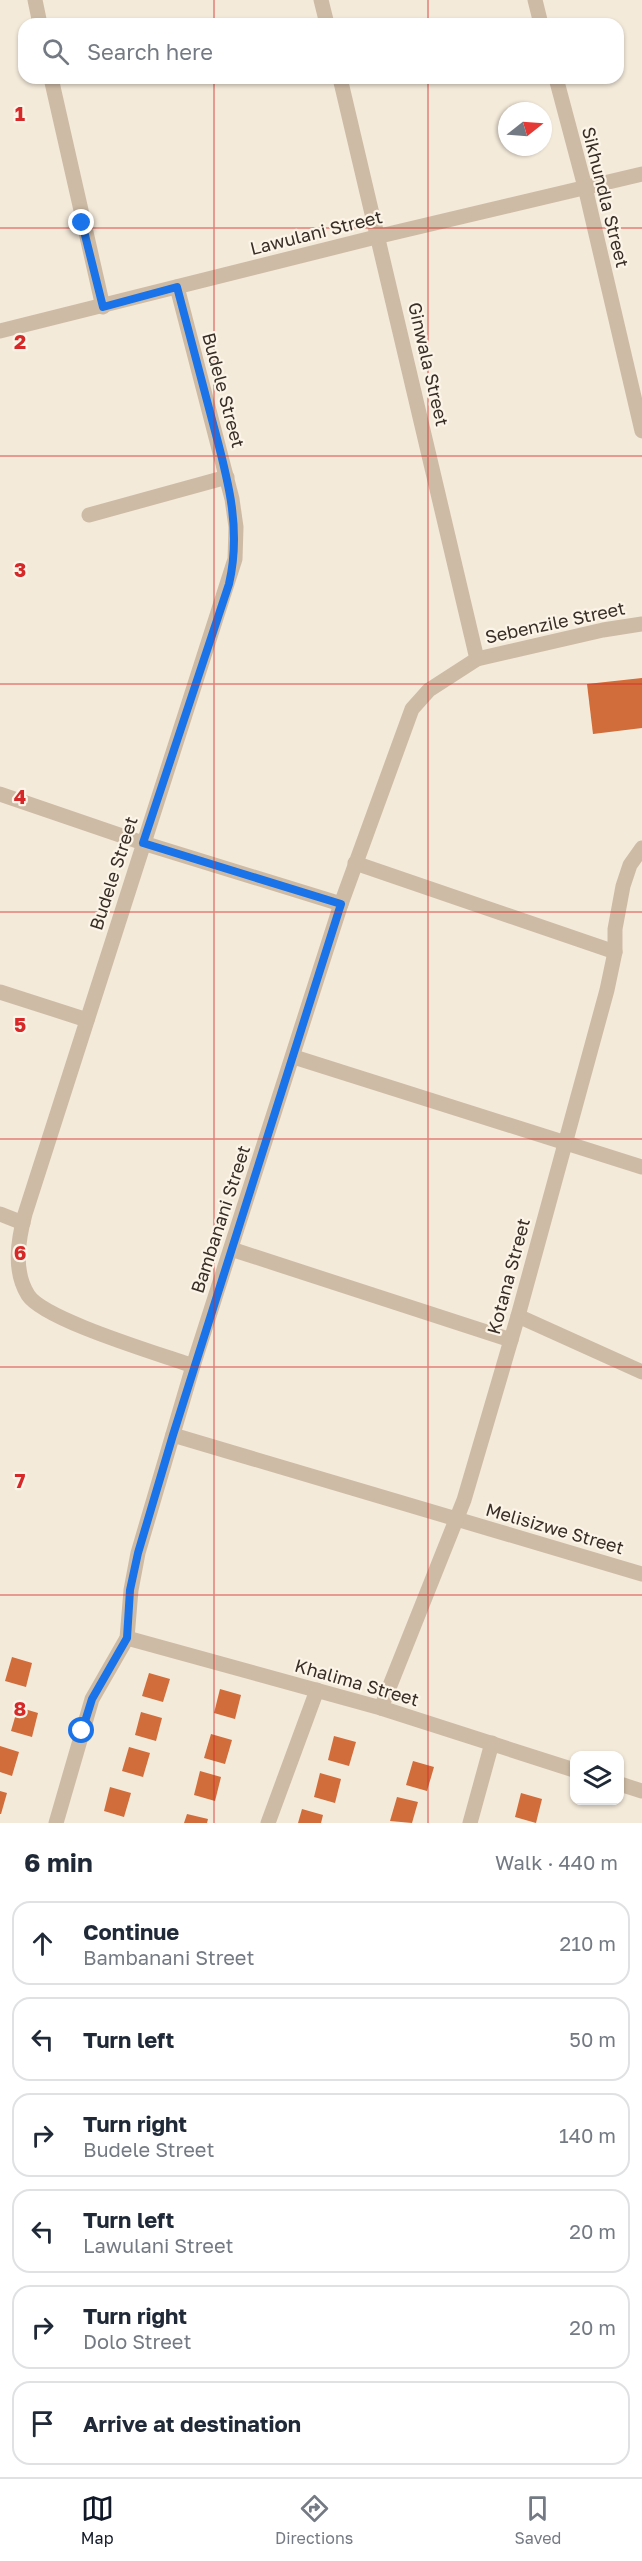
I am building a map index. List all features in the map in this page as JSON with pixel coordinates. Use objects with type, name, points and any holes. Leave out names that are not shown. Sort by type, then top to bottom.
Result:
[{"type":"street","points":[[35,0],[39,18]]},
{"type":"street","points":[[321,0],[326,18]]},
{"type":"street","points":[[535,0],[540,18]]},
{"type":"street","points":[[52,84],[103,307]]},
{"type":"street","name":"Ginwala Street","points":[[342,84],[380,236],[477,659]]},
{"type":"street","name":"Sikhundla Street","points":[[558,84],[585,188],[642,432]]},
{"type":"street","name":"Lawulani Street","points":[[0,331],[380,236],[642,174]]},
{"type":"street","name":"Budele Street","points":[[177,287],[227,477],[236,527],[233,568],[22,1223],[18,1263],[21,1282],[36,1305],[60,1317],[193,1366]]},
{"type":"street","points":[[89,515],[227,477]]},
{"type":"street","name":"Sebenzile Street","points":[[477,659],[603,630],[642,624]]},
{"type":"street","name":"Bambanani Street","points":[[56,1823],[92,1699],[127,1638],[130,1590],[138,1553],[193,1366],[355,863],[412,709],[429,690],[477,659]]},
{"type":"street","points":[[0,794],[143,843],[341,904]]},
{"type":"street","name":"Kotana Street","points":[[381,1708],[458,1520],[518,1316],[592,1047],[615,952],[615,929],[623,886],[630,865],[642,848]]},
{"type":"street","points":[[355,863],[615,952]]},
{"type":"street","points":[[0,992],[87,1020]]},
{"type":"street","points":[[294,1057],[642,1167]]},
{"type":"street","points":[[0,1214],[22,1223]]},
{"type":"street","points":[[231,1249],[511,1340]]},
{"type":"street","points":[[518,1316],[642,1372]]},
{"type":"street","name":"Melisizwe Street","points":[[173,1435],[642,1574]]},
{"type":"street","name":"Khalima Street","points":[[127,1638],[381,1708],[570,1769]]},
{"type":"street","points":[[268,1823],[317,1690]]},
{"type":"street","points":[[470,1823],[492,1743]]},
{"type":"street","points":[[624,1785],[642,1791]]},
{"type":"building","points":[[642,678],[642,728],[593,734],[587,684]]},
{"type":"building","points":[[12,1657],[32,1663],[26,1687],[5,1681]]},
{"type":"building","points":[[149,1673],[170,1679],[163,1702],[142,1696]]},
{"type":"building","points":[[220,1689],[241,1695],[235,1719],[214,1713]]},
{"type":"building","points":[[18,1707],[38,1713],[32,1737],[11,1731]]},
{"type":"building","points":[[141,1712],[162,1718],[156,1741],[135,1735]]},
{"type":"building","points":[[211,1734],[232,1740],[225,1764],[204,1758]]},
{"type":"building","points":[[334,1736],[356,1742],[349,1766],[328,1760]]},
{"type":"building","points":[[0,1746],[19,1752],[12,1776],[0,1772]]},
{"type":"building","points":[[129,1747],[150,1753],[143,1777],[122,1771]]},
{"type":"building","points":[[413,1761],[434,1767],[427,1791],[406,1785]]},
{"type":"building","points":[[200,1771],[221,1777],[215,1801],[194,1795]]},
{"type":"building","points":[[320,1773],[341,1779],[335,1803],[314,1797]]},
{"type":"building","points":[[110,1787],[131,1793],[124,1817],[104,1811]]},
{"type":"building","points":[[0,1791],[7,1793],[1,1814],[0,1814]]},
{"type":"building","points":[[521,1793],[542,1799],[536,1823],[515,1817]]},
{"type":"building","points":[[397,1797],[418,1802],[412,1823],[390,1821]]},
{"type":"building","points":[[302,1809],[323,1815],[321,1823],[298,1823]]},
{"type":"building","points":[[187,1814],[208,1819],[207,1823],[184,1823]]},
{"type":"route","points":[[82,223],[103,307],[177,287],[227,477],[236,527],[235,560],[229,584],[143,843],[341,904],[294,1057],[193,1366],[138,1553],[130,1590],[127,1638],[92,1699],[82,1731]]}]
